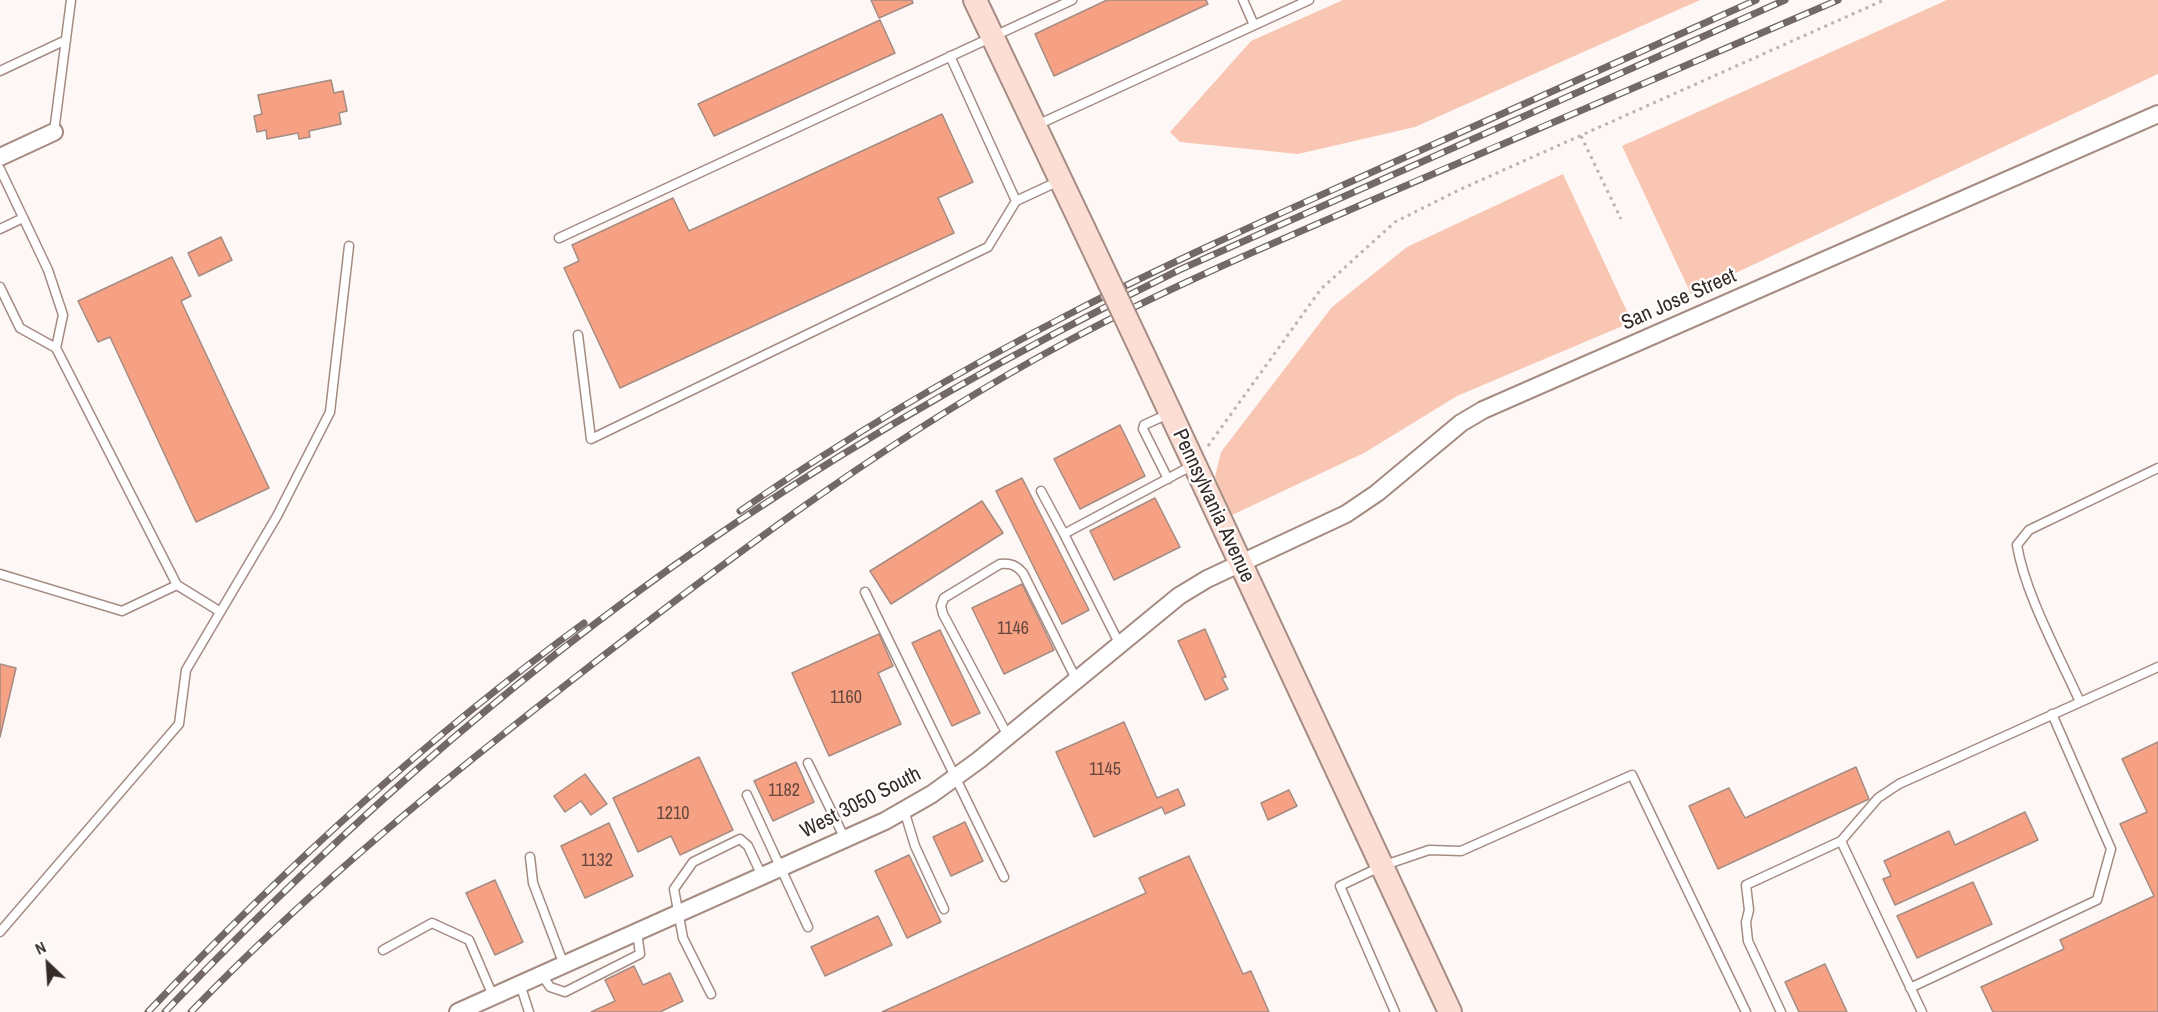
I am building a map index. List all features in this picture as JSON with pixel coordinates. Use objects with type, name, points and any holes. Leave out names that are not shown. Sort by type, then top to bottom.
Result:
[{"type":"street","name":"Pennsylvania Avenue","points":[[975,0],[1036,125],[1450,1012]]},
{"type":"street","name":"San Jose Street","points":[[1240,563],[1346,514],[1377,493],[1461,423],[1483,410],[2158,114]]},
{"type":"street","points":[[0,157],[54,132]]},
{"type":"street","name":"West 3050 South","points":[[462,1011],[845,839],[932,794],[1008,736],[1179,596],[1240,563]]},
{"type":"lane","points":[[54,132],[71,0]]},
{"type":"lane","points":[[559,238],[1072,0]]},
{"type":"lane","points":[[1243,0],[1254,25]]},
{"type":"lane","points":[[1036,125],[1310,0]]},
{"type":"lane","points":[[0,71],[66,40]]},
{"type":"lane","points":[[950,56],[1016,201]]},
{"type":"lane","points":[[0,169],[48,270],[63,315],[56,348]]},
{"type":"lane","points":[[578,335],[591,439],[988,247],[1016,201],[1061,180]]},
{"type":"lane","points":[[0,229],[23,218]]},
{"type":"lane","points":[[0,932],[179,724],[186,670],[219,611],[278,516],[330,412],[349,246]]},
{"type":"lane","points":[[0,287],[20,328],[56,348],[177,585],[219,611]]},
{"type":"lane","points":[[1168,479],[1143,429],[1144,425],[1170,413]]},
{"type":"lane","points":[[1064,534],[1195,464]]},
{"type":"lane","points":[[2080,702],[2033,597],[2019,560],[2017,545],[2029,530],[2158,468]]},
{"type":"lane","points":[[1041,491],[1119,643]]},
{"type":"lane","points":[[1008,736],[944,614],[941,606],[944,598],[1000,564],[1008,563],[1017,566],[1023,573],[1076,679]]},
{"type":"lane","points":[[0,574],[122,611],[177,585]]},
{"type":"lane","points":[[865,592],[1004,877]]},
{"type":"lane","points":[[1781,1012],[1748,941],[1746,922],[1749,910],[1746,885],[1841,841],[1878,798],[1899,784],[2158,667]]},
{"type":"lane","points":[[1910,988],[2097,900],[2111,849],[2052,714]]},
{"type":"lane","points":[[808,763],[845,839]]},
{"type":"lane","points":[[1395,1012],[1340,886],[1382,866],[1429,850],[1461,851],[1632,775],[1746,1012]]},
{"type":"lane","points":[[747,795],[808,927]]},
{"type":"lane","points":[[904,810],[915,846],[944,909]]},
{"type":"lane","points":[[711,994],[683,938],[674,889],[693,862],[740,839],[748,846],[762,876]]},
{"type":"lane","points":[[1841,841],[1922,1012]]},
{"type":"lane","points":[[530,857],[533,883],[564,964]]},
{"type":"lane","points":[[383,950],[432,923],[468,940],[494,996]]},
{"type":"lane","points":[[542,975],[550,987],[565,992],[640,954],[637,932]]},
{"type":"lane","points":[[520,984],[530,1012]]},
{"type":"path","points":[[1195,464],[1321,289],[1395,222],[1461,189],[1884,0]]},
{"type":"path","points":[[1581,136],[1621,219]]},
{"type":"shaded area","points":[[1343,0],[1700,0],[1415,127],[1298,154],[1180,142],[1170,132],[1251,41]]},
{"type":"shaded area","points":[[1947,0],[2158,0],[2158,74],[1691,294],[1622,146]]},
{"type":"shaded area","points":[[1563,174],[1632,322],[1457,396],[1364,453],[1232,515],[1215,477],[1221,452],[1332,307],[1407,247]]},
{"type":"building","points":[[871,0],[912,0],[913,3],[879,18]]},
{"type":"building","points":[[1107,0],[1206,0],[1208,4],[1054,76],[1035,34]]},
{"type":"building","points":[[880,20],[895,53],[714,136],[698,104]]},
{"type":"building","points":[[331,80],[334,93],[343,91],[347,111],[339,113],[341,124],[309,131],[310,137],[299,139],[298,133],[267,139],[266,130],[257,132],[254,116],[262,114],[258,95]]},
{"type":"building","points":[[942,114],[973,182],[938,198],[954,233],[620,388],[564,268],[579,261],[572,245],[673,198],[689,231]]},
{"type":"building","points":[[221,237],[232,260],[199,276],[188,253]]},
{"type":"building","points":[[172,257],[191,296],[181,301],[269,488],[196,522],[110,337],[98,342],[78,301]]},
{"type":"building","points":[[1120,425],[1145,476],[1080,509],[1054,459]]},
{"type":"building","points":[[1022,478],[1089,610],[1062,624],[996,491]]},
{"type":"building","points":[[1155,498],[1180,547],[1114,580],[1090,531]]},
{"type":"building","points":[[982,501],[1003,533],[891,604],[870,571]]},
{"type":"building","points":[[1022,584],[1054,650],[1004,674],[972,608]]},
{"type":"building","points":[[1205,629],[1226,677],[1222,678],[1228,689],[1205,700],[1178,641]]},
{"type":"building","points":[[940,630],[980,713],[952,726],[912,643]]},
{"type":"building","points":[[879,634],[893,666],[878,673],[901,724],[829,756],[792,673]]},
{"type":"building","points":[[0,664],[16,668],[0,737]]},
{"type":"building","points":[[1124,722],[1157,798],[1178,789],[1185,805],[1165,814],[1162,807],[1094,837],[1056,752]]},
{"type":"building","points":[[2158,742],[2158,1012],[1993,1012],[1981,987],[2064,949],[2060,940],[2154,896],[2120,824],[2147,812],[2122,759]]},
{"type":"building","points":[[699,757],[733,830],[680,855],[671,836],[638,852],[613,798]]},
{"type":"building","points":[[796,762],[814,802],[773,821],[754,781]]},
{"type":"building","points":[[1856,767],[1869,799],[1718,869],[1689,806],[1729,788],[1745,818]]},
{"type":"building","points":[[585,774],[607,804],[591,815],[581,801],[565,812],[554,796]]},
{"type":"building","points":[[1289,790],[1297,806],[1268,820],[1261,803]]},
{"type":"building","points":[[2025,812],[2038,840],[1895,905],[1883,879],[1891,876],[1884,861],[1949,831],[1955,845]]},
{"type":"building","points":[[965,822],[983,861],[951,876],[933,837]]},
{"type":"building","points":[[609,823],[633,876],[585,898],[561,846]]},
{"type":"building","points":[[909,855],[941,922],[907,938],[875,871]]},
{"type":"building","points":[[1189,856],[1243,974],[1251,971],[1269,1012],[882,1012],[1146,893],[1139,878]]},
{"type":"building","points":[[495,880],[523,942],[495,955],[466,893]]},
{"type":"building","points":[[1973,882],[1992,924],[1917,958],[1897,916]]},
{"type":"building","points":[[878,916],[892,945],[825,976],[811,947]]},
{"type":"building","points":[[1825,964],[1847,1012],[1799,1012],[1785,982]]},
{"type":"building","points":[[634,966],[643,985],[670,973],[683,1001],[660,1012],[591,1012],[615,1001],[605,980]]},
{"type":"railway","points":[[740,511],[822,456],[906,404],[1079,309],[1234,235],[1756,0]]},
{"type":"railway","points":[[165,1012],[299,877],[369,812],[514,688],[665,572],[743,518],[849,450],[1012,356],[1179,270],[1785,0]]},
{"type":"railway","points":[[191,1012],[237,965],[334,875],[486,748],[648,621],[764,535],[822,493],[942,414],[1068,341],[1176,287],[1420,179],[1838,0]]},
{"type":"railway","points":[[148,1012],[251,907],[357,807],[468,712],[584,623]]}]
